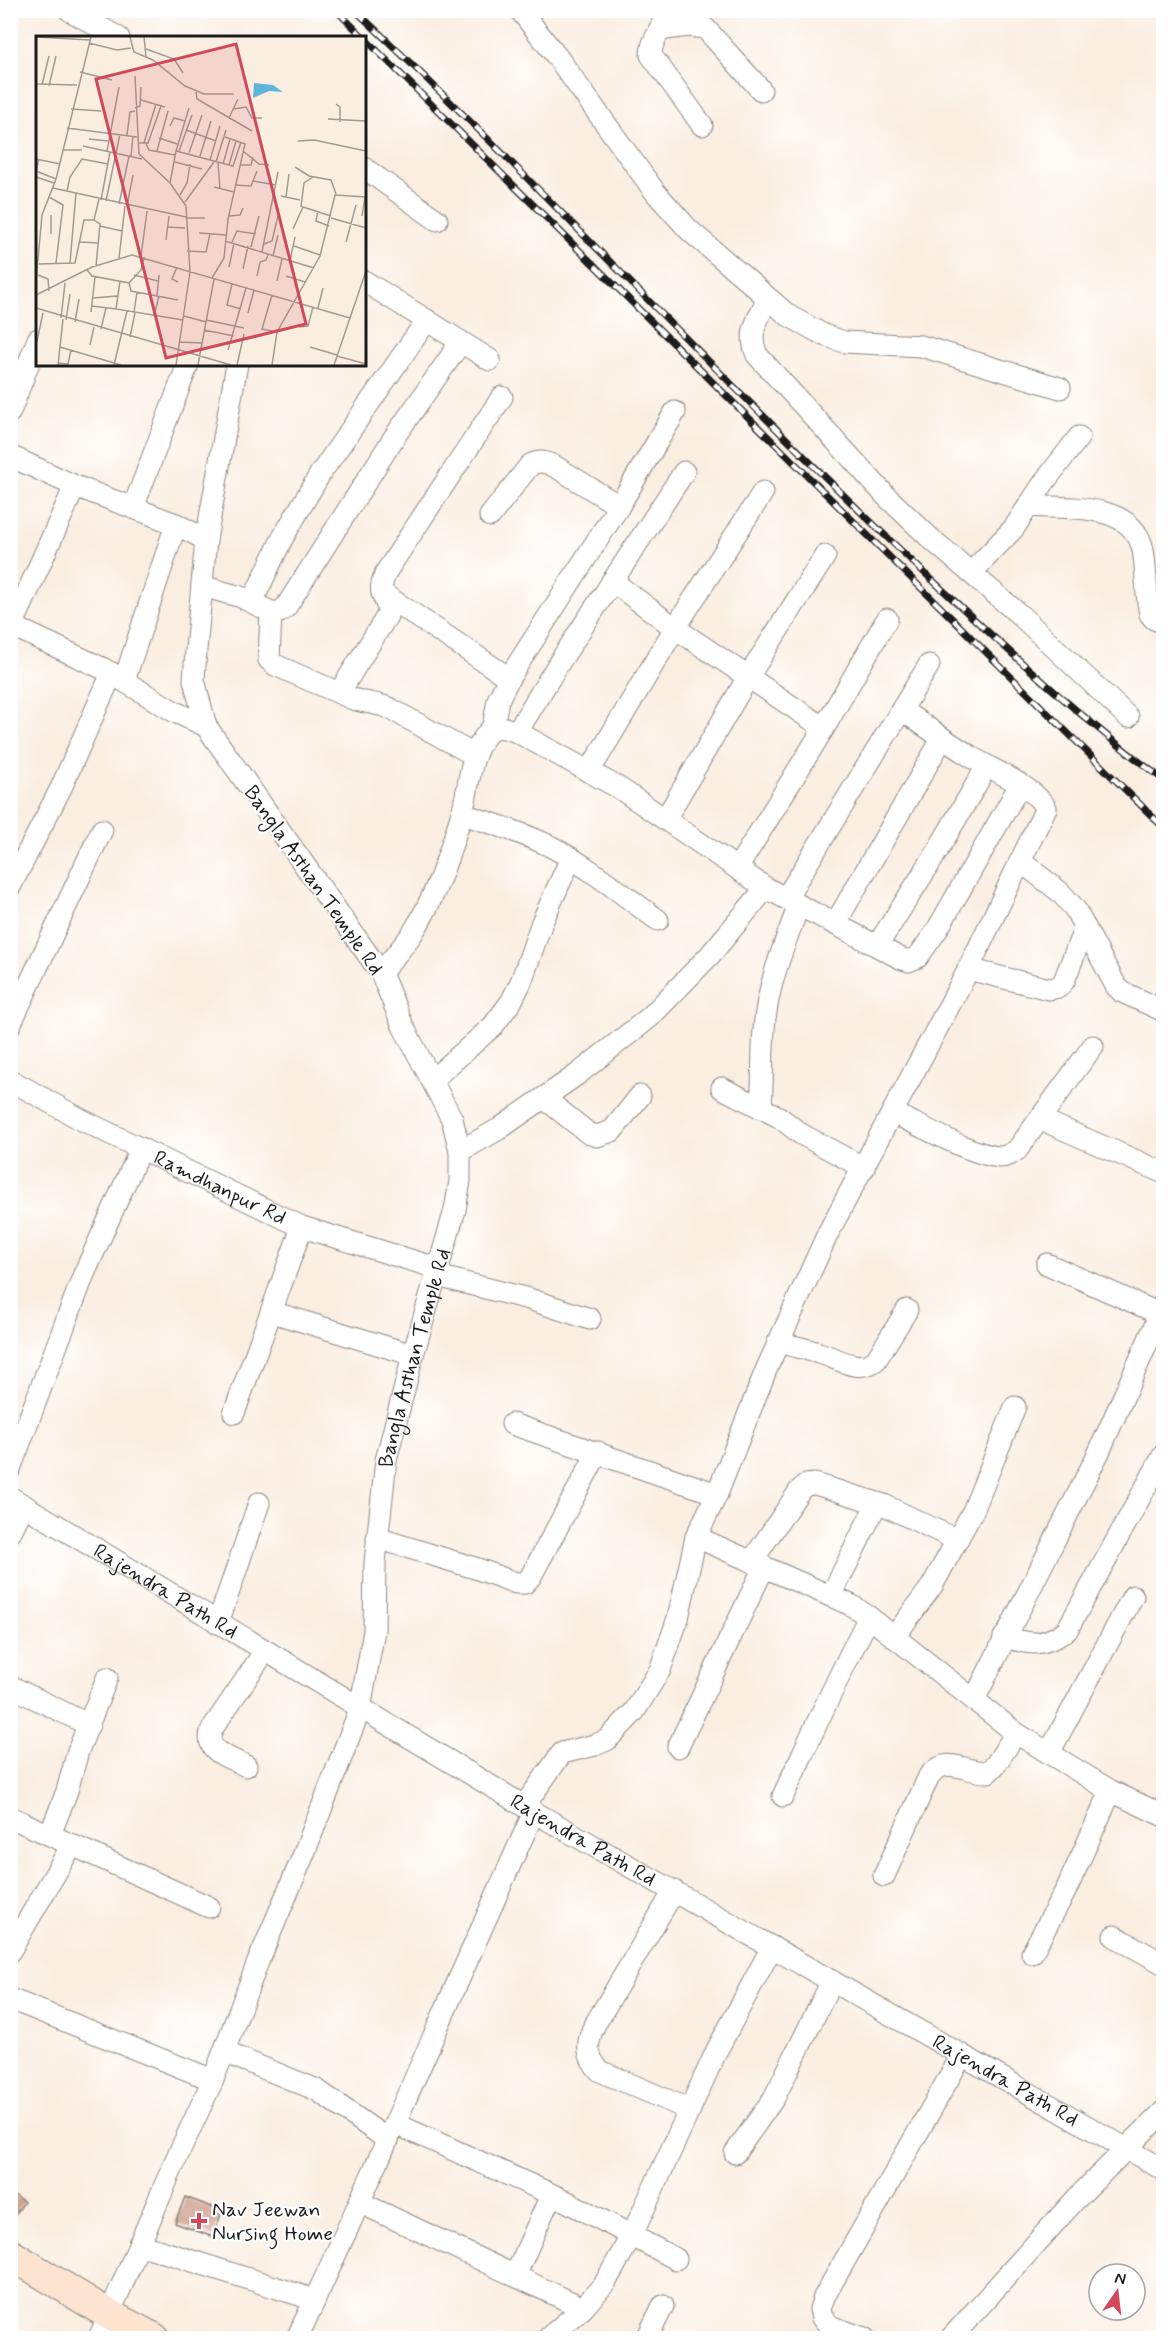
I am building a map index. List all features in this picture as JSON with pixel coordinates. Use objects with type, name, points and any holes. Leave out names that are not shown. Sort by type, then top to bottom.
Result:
[{"type":"street","points":[[69,10],[115,36]]},
{"type":"street","points":[[523,12],[655,192],[689,230],[789,316],[824,335],[844,342],[921,346],[1060,388]]},
{"type":"street","points":[[702,125],[651,56],[651,47],[661,20],[705,28],[761,90]]},
{"type":"street","points":[[366,169],[437,220]]},
{"type":"street","points":[[366,282],[490,360]]},
{"type":"street","points":[[767,299],[754,329],[752,342],[757,355],[887,497],[1021,616],[1128,717]]},
{"type":"street","points":[[252,602],[282,539],[320,474],[427,320]]},
{"type":"street","points":[[202,586],[252,602],[271,612],[280,612],[286,607],[395,436],[461,342]]},
{"type":"street","points":[[10,412],[36,344]]},
{"type":"street","points":[[133,508],[187,366]]},
{"type":"street","name":"Bangla Asthan Temple Rd","points":[[103,2326],[213,2080],[360,1709],[374,1631],[377,1538],[386,1461],[413,1355],[455,1210],[460,1181],[460,1151],[452,1119],[403,1026],[381,973],[206,726],[194,680],[202,586],[206,540],[237,366]]},
{"type":"street","points":[[339,693],[387,616],[389,608],[381,585],[386,572],[502,397]]},
{"type":"street","points":[[381,973],[412,933],[430,903],[462,814],[474,755],[481,739],[493,727],[498,700],[509,678],[619,506],[675,412]]},
{"type":"street","points":[[971,573],[1014,528],[1079,437]]},
{"type":"street","points":[[10,456],[75,486],[176,524],[206,540]]},
{"type":"street","points":[[490,516],[530,465],[537,462],[546,462],[556,466],[619,506]]},
{"type":"street","points":[[517,732],[684,472]]},
{"type":"street","points":[[75,486],[11,627],[118,677],[175,712],[206,726]]},
{"type":"street","points":[[590,772],[675,628],[763,492]]},
{"type":"street","points":[[1028,506],[1103,512],[1126,520],[1137,533],[1142,546],[1150,614],[1154,619],[1164,623]]},
{"type":"street","points":[[10,888],[118,677],[176,524]]},
{"type":"street","points":[[666,818],[748,677],[825,556]]},
{"type":"street","points":[[612,582],[675,628],[824,728]]},
{"type":"street","points":[[382,593],[509,678]]},
{"type":"street","points":[[271,612],[269,660],[275,665],[364,703],[376,703],[389,708],[474,755]]},
{"type":"street","points":[[738,867],[824,728],[887,619]]},
{"type":"street","points":[[761,1108],[764,1029],[772,985],[793,901],[929,665]]},
{"type":"street","points":[[297,2338],[361,2203],[468,1957],[529,1809],[562,1753],[607,1740],[634,1712],[660,1670],[667,1655],[696,1537],[717,1494],[778,1342],[829,1231],[968,969],[1046,808],[1042,801],[1020,785],[942,739],[902,710]]},
{"type":"street","points":[[493,727],[517,732],[619,788],[766,888],[909,961],[918,957],[937,930],[1020,785]]},
{"type":"street","points":[[835,924],[942,739]]},
{"type":"street","points":[[877,946],[932,860],[987,766]]},
{"type":"street","points":[[462,814],[507,827],[571,858],[658,920]]},
{"type":"street","points":[[10,1025],[102,830]]},
{"type":"street","points":[[432,1080],[494,1026],[511,1002],[521,982],[542,922],[571,858]]},
{"type":"street","points":[[1020,861],[1060,892],[1075,909],[1116,986],[1130,996],[1164,1011]]},
{"type":"street","points":[[460,1151],[499,1129],[544,1098],[650,1017],[710,955],[766,888]]},
{"type":"street","points":[[968,969],[1049,989],[1059,987],[1064,981],[1085,927]]},
{"type":"street","points":[[893,1113],[968,1147],[999,1157],[1010,1155],[1017,1150],[1094,1046]]},
{"type":"street","name":"Ramdhanpur Rd","points":[[10,1080],[82,1120],[302,1227],[438,1272],[590,1318]]},
{"type":"street","points":[[722,1088],[779,1117],[801,1134],[864,1168]]},
{"type":"street","points":[[544,1098],[588,1133],[597,1136],[612,1131],[640,1095]]},
{"type":"street","points":[[1040,1119],[1164,1173]]},
{"type":"street","points":[[10,1468],[84,1274],[141,1148]]},
{"type":"street","points":[[234,1413],[302,1227]]},
{"type":"street","points":[[974,1700],[1099,1452],[1162,1309],[1047,1264]]},
{"type":"street","points":[[778,1342],[821,1353],[850,1365],[870,1365],[876,1360],[907,1310]]},
{"type":"street","points":[[272,1312],[413,1355]]},
{"type":"street","points":[[894,1637],[932,1586],[973,1511],[1015,1407]]},
{"type":"street","points":[[512,1424],[717,1494]]},
{"type":"street","points":[[377,1538],[516,1583],[525,1583],[531,1576],[598,1452]]},
{"type":"street","points":[[1005,1637],[1024,1643],[1041,1644],[1054,1640],[1067,1630],[1164,1454]]},
{"type":"street","points":[[678,1747],[758,1564],[800,1490],[806,1485],[825,1486],[877,1503],[957,1540]]},
{"type":"street","points":[[10,1533],[17,1501]]},
{"type":"street","name":"Rajendra Path Rd","points":[[17,1501],[529,1809],[1164,2170]]},
{"type":"street","points":[[218,1623],[259,1503]]},
{"type":"street","points":[[831,1596],[877,1503]]},
{"type":"street","points":[[696,1537],[851,1605],[1016,1733],[1111,1791],[1164,1816]]},
{"type":"street","points":[[1049,1753],[1133,1596]]},
{"type":"street","points":[[783,1796],[835,1683],[869,1617]]},
{"type":"street","points":[[246,1766],[217,1751],[210,1744],[208,1737],[265,1651]]},
{"type":"street","points":[[50,1835],[68,1791],[78,1751],[107,1678]]},
{"type":"street","points":[[10,1686],[89,1725]]},
{"type":"street","points":[[884,1876],[920,1794],[935,1768],[942,1765],[978,1773],[988,1772],[996,1764],[1016,1733]]},
{"type":"street","points":[[1032,1953],[1066,1890],[1111,1791]]},
{"type":"street","points":[[10,1817],[209,1907]]},
{"type":"street","points":[[10,1951],[72,1845]]},
{"type":"street","points":[[674,1891],[594,2026],[588,2038],[588,2050],[591,2061],[600,2071],[690,2110]]},
{"type":"street","points":[[1114,1936],[1164,1964]]},
{"type":"street","points":[[548,2338],[583,2308],[605,2283],[632,2235],[717,2050],[772,1947]]},
{"type":"street","points":[[735,2153],[774,2098],[832,1981]]},
{"type":"street","points":[[10,1999],[213,2080]]},
{"type":"street","points":[[224,2052],[311,2087],[392,2132],[552,2195],[676,2259]]},
{"type":"street","points":[[864,2338],[832,2327],[822,2318],[820,2309],[824,2297],[962,2055]]},
{"type":"street","points":[[951,2338],[1069,2207],[1164,2111]]},
{"type":"street","points":[[515,2276],[552,2195]]},
{"type":"street","points":[[361,2203],[583,2308]]},
{"type":"street","points":[[139,2244],[315,2300]]},
{"type":"street","points":[[10,2254],[103,2326],[154,2338]]},
{"type":"street","points":[[647,2338],[663,2306]]},
{"type":"building","points":[[10,2192],[24,2202],[10,2222]]},
{"type":"building","points":[[185,2197],[222,2211],[213,2237],[175,2223]]},
{"type":"railway","points":[[336,10],[362,36]]},
{"type":"railway","points":[[355,10],[491,142],[758,411],[894,544],[1053,690],[1119,746],[1164,780]]},
{"type":"railway","points":[[366,40],[1164,828]]},
{"type":"place","name":"Nav Jeewan Nursing Home","points":[[199,2221]]}]
